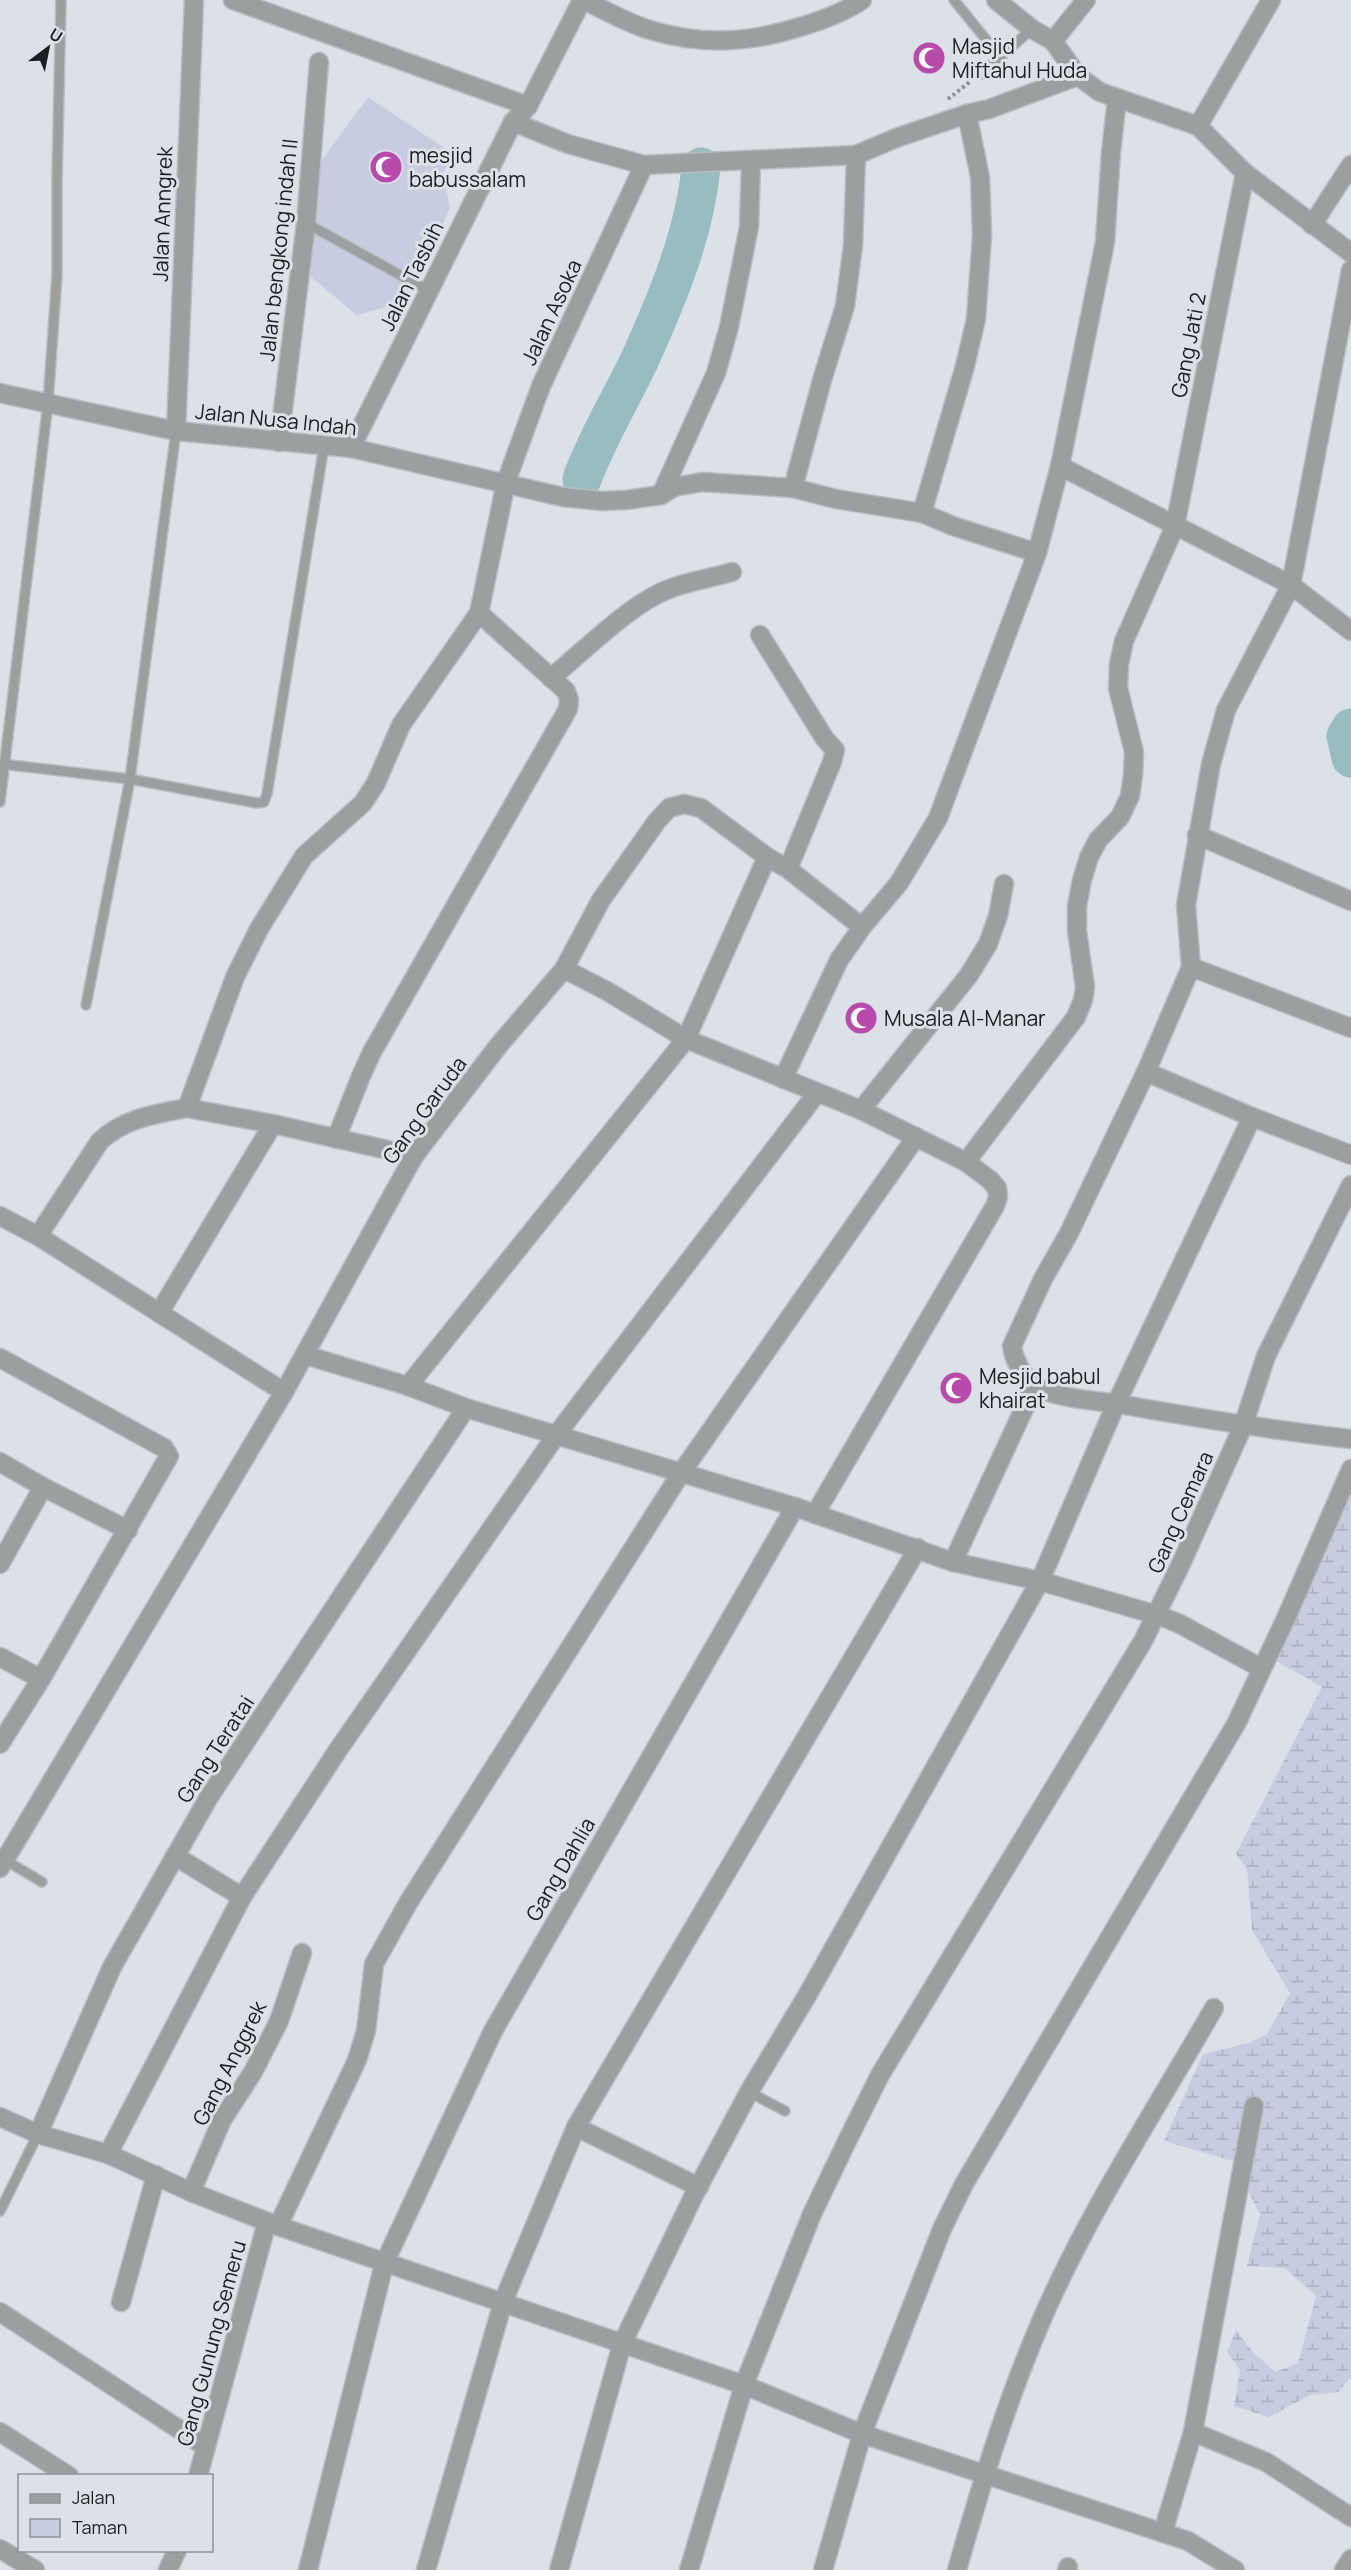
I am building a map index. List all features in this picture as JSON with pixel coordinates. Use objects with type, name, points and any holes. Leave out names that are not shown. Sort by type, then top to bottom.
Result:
[{"type":"street","name":"Jalan Anngrek","points":[[176,430],[194,0]]},
{"type":"street","points":[[233,0],[528,106]]},
{"type":"street","points":[[583,0],[648,30],[691,40],[734,42],[783,33],[862,0]]},
{"type":"street","name":"Jalan Tasbih","points":[[351,448],[513,122],[528,106],[583,0]]},
{"type":"street","points":[[996,0],[1032,29],[1053,41],[1088,83],[1117,99],[1148,107],[1198,126],[1245,173],[1351,253]]},
{"type":"street","points":[[1053,41],[1086,0]]},
{"type":"street","points":[[1198,126],[1271,0]]},
{"type":"street","name":"Jalan bengkong indah II","points":[[279,442],[306,223],[319,62]]},
{"type":"street","points":[[513,122],[568,144],[644,165],[856,155],[968,114],[1088,83]]},
{"type":"street","points":[[783,1079],[839,960],[862,927],[899,883],[938,818],[1037,553],[1060,466],[1105,242],[1117,99]]},
{"type":"street","points":[[922,513],[965,366],[976,319],[982,235],[980,177],[968,114]]},
{"type":"street","points":[[793,488],[849,287],[854,244],[856,155]]},
{"type":"street","points":[[661,495],[716,374],[729,327],[749,227],[751,160]]},
{"type":"street","name":"Jalan Asoka","points":[[479,613],[506,482],[541,386],[644,165]]},
{"type":"street","points":[[1312,225],[1351,165]]},
{"type":"street","name":"Gang Jati 2","points":[[966,1162],[1076,1017],[1083,1000],[1085,987],[1077,931],[1077,906],[1082,880],[1089,856],[1098,840],[1120,817],[1130,796],[1133,775],[1134,752],[1118,688],[1119,664],[1124,641],[1175,526],[1245,173]]},
{"type":"street","points":[[1351,270],[1291,585],[1226,710],[1211,764],[1186,905],[1191,967],[1146,1072],[1012,1346],[1014,1358],[1035,1385],[1066,1396],[1243,1426],[1351,1439]]},
{"type":"street","name":"Jalan Nusa Indah","points":[[0,393],[176,430],[351,448],[555,495],[602,501],[661,495],[674,487],[702,482],[793,488],[836,499],[922,513],[953,526],[1037,553]]},
{"type":"street","points":[[1060,466],[1291,585],[1351,631]]},
{"type":"street","points":[[551,678],[629,613],[650,599],[669,589],[732,572]]},
{"type":"street","points":[[187,1108],[235,977],[259,929],[304,856],[363,803],[376,783],[401,725],[479,613],[566,691],[569,700],[564,718],[372,1052],[336,1139]]},
{"type":"street","points":[[759,635],[835,750],[788,869]]},
{"type":"street","name":"Gang Garuda","points":[[2,1864],[284,1392],[414,1156],[499,1045],[564,969],[601,900],[657,820],[669,808],[684,804],[701,808],[767,857]]},
{"type":"street","points":[[1197,834],[1351,901]]},
{"type":"street","points":[[408,1386],[686,1039],[767,857],[788,869],[862,927]]},
{"type":"street","points":[[861,1110],[969,975],[988,944],[998,916],[1004,884]]},
{"type":"street","points":[[1191,967],[1351,1028]]},
{"type":"street","points":[[564,969],[607,991],[686,1039],[861,1110],[966,1162],[997,1188],[998,1197],[995,1206],[815,1515]]},
{"type":"street","points":[[1146,1072],[1252,1118],[1351,1155]]},
{"type":"street","points":[[108,2154],[242,1898],[338,1750],[557,1434],[817,1093]]},
{"type":"street","points":[[38,1236],[100,1141],[110,1131],[140,1117],[187,1108],[273,1124],[414,1156]]},
{"type":"street","points":[[559,2570],[622,2344],[699,2187],[749,2092],[808,1994],[1040,1581],[1116,1404],[1252,1118]]},
{"type":"street","points":[[159,1313],[273,1124]]},
{"type":"street","name":"Gang Gunung Semeru","points":[[198,2474],[273,2224],[357,2060],[366,2031],[374,1964],[383,1946],[681,1473],[915,1137]]},
{"type":"street","name":"Gang Cemara","points":[[689,2570],[744,2385],[812,2214],[880,2075],[1157,1615],[1243,1426],[1266,1356],[1351,1185]]},
{"type":"street","points":[[0,1216],[38,1236],[284,1392]]},
{"type":"street","points":[[304,1355],[408,1386],[466,1408],[795,1507],[954,1562],[1040,1581],[1157,1615],[1178,1623],[1261,1668]]},
{"type":"street","points":[[0,1358],[168,1452],[167,1461],[128,1530],[41,1679],[0,1744]]},
{"type":"street","points":[[954,1562],[1035,1385]]},
{"type":"street","name":"Gang Teratai","points":[[38,2134],[112,1967],[209,1797],[466,1408]]},
{"type":"street","points":[[0,1462],[43,1487],[128,1530]]},
{"type":"street","points":[[823,2570],[862,2434],[942,2229],[960,2193],[1236,1724],[1287,1616],[1351,1469]]},
{"type":"street","points":[[1,1561],[43,1487]]},
{"type":"street","name":"Gang Dahlia","points":[[309,2570],[384,2264],[493,2031],[795,1507]]},
{"type":"street","points":[[426,2570],[503,2302],[576,2127],[918,1548]]},
{"type":"street","points":[[0,1657],[41,1679]]},
{"type":"street","points":[[175,1856],[242,1898]]},
{"type":"street","name":"Gang Anggrek","points":[[192,2192],[222,2120],[253,2072],[279,2021],[302,1953]]},
{"type":"street","points":[[957,2570],[983,2476],[1042,2319],[1108,2192],[1214,2008]]},
{"type":"street","points":[[1163,2532],[1193,2432],[1254,2106]]},
{"type":"street","points":[[0,2116],[38,2134],[108,2154],[192,2192],[384,2264],[503,2302],[744,2385],[862,2434],[983,2476],[1163,2532],[1198,2547],[1235,2570]]},
{"type":"street","points":[[576,2127],[699,2187]]},
{"type":"street","points":[[121,2302],[156,2175]]},
{"type":"street","points":[[0,2312],[206,2447]]},
{"type":"street","points":[[0,2432],[67,2474]]},
{"type":"street","points":[[1193,2432],[1266,2462],[1351,2517]]},
{"type":"street","points":[[0,2549],[35,2570]]},
{"type":"street","points":[[168,2570],[176,2552]]},
{"type":"street","points":[[1344,2570],[1351,2559]]},
{"type":"lane","points":[[0,802],[48,404],[57,275],[61,0]]},
{"type":"lane","points":[[954,0],[1001,58]]},
{"type":"lane","points":[[981,74],[1032,29]]},
{"type":"lane","points":[[306,223],[429,291]]},
{"type":"lane","points":[[86,1005],[130,779],[176,430]]},
{"type":"lane","points":[[3,764],[130,779],[256,803],[264,801],[324,446]]},
{"type":"lane","points":[[2,1864],[42,1882]]},
{"type":"lane","points":[[749,2092],[785,2110]]},
{"type":"lane","points":[[0,2211],[38,2134]]},
{"type":"green space","points":[[368,97],[452,153],[443,174],[450,208],[407,301],[357,315],[300,268],[305,183]]},
{"type":"green space","points":[[1351,1483],[1351,2377],[1338,2392],[1310,2395],[1269,2417],[1234,2406],[1240,2370],[1227,2352],[1236,2330],[1252,2351],[1275,2372],[1298,2363],[1316,2296],[1285,2268],[1247,2266],[1260,2214],[1233,2161],[1164,2141],[1203,2054],[1249,2043],[1267,2034],[1290,1993],[1252,1930],[1247,1869],[1236,1854],[1322,1687],[1278,1662],[1280,1640]]},
{"type":"waterway","points":[[582,479],[640,359],[670,289],[693,216],[701,167]]},
{"type":"waterway","points":[[1351,728],[1346,736],[1351,758]]},
{"type":"place","name":"Masjid Miftahul Huda","points":[[929,58]]},
{"type":"place","name":"mesjid babussalam","points":[[386,167]]},
{"type":"place","name":"Musala Al-Manar","points":[[861,1018]]},
{"type":"place","name":"Mesjid babul khairat","points":[[956,1388]]}]
